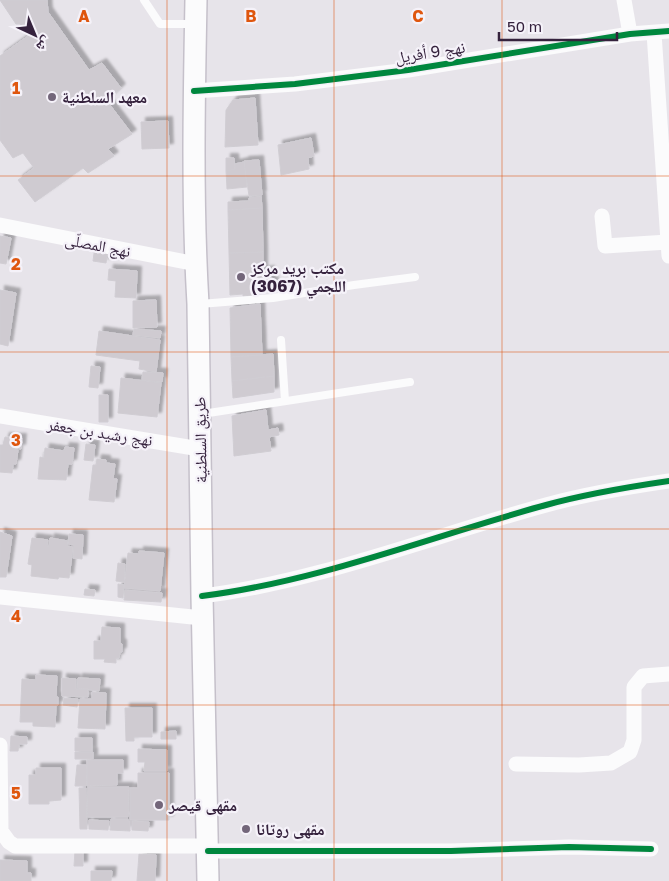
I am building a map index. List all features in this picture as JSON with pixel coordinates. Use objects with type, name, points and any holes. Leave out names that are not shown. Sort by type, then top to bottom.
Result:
[{"type":"main road","name":"طريق السلطنية","points":[[196,0],[194,91],[196,264],[208,881]]},
{"type":"street","points":[[624,0],[630,34]]},
{"type":"street","points":[[602,216],[605,246],[668,249],[662,32]]},
{"type":"street","name":"نهج 9 أفريل","points":[[194,91],[295,84],[408,70],[630,34],[662,32]]},
{"type":"street","name":"نهج المصلّى","points":[[0,225],[196,264]]},
{"type":"street","name":"نهج رشيد بن جعفر","points":[[0,416],[200,449]]},
{"type":"street","points":[[202,596],[235,592],[291,579],[547,505],[669,481]]},
{"type":"street","points":[[0,597],[202,618]]},
{"type":"street","points":[[516,764],[611,762],[630,752],[634,740],[634,687],[643,676],[669,674]]},
{"type":"street","points":[[0,745],[1,831],[9,842],[15,846],[442,851],[569,847],[651,849]]},
{"type":"lane","points":[[144,0],[160,24],[196,24]]},
{"type":"lane","points":[[198,304],[273,298],[415,277]]},
{"type":"lane","points":[[281,340],[285,401]]},
{"type":"lane","points":[[200,415],[410,382]]},
{"type":"building","points":[[0,0],[47,0],[48,12],[89,70],[102,63],[121,88],[107,101],[132,134],[108,149],[114,156],[88,173],[83,168],[35,202],[18,180],[34,168],[23,153],[13,158],[0,140],[0,56],[28,36],[20,24],[16,24]]},
{"type":"building","points":[[255,98],[258,145],[225,147],[226,110],[233,100]]},
{"type":"building","points":[[168,121],[169,148],[142,149],[141,122]]},
{"type":"building","points":[[311,138],[314,156],[308,158],[309,169],[281,175],[278,145]]},
{"type":"building","points":[[226,158],[234,158],[235,169],[226,171]]},
{"type":"building","points":[[259,160],[262,195],[249,196],[244,161]]},
{"type":"building","points":[[244,162],[247,187],[227,189],[226,171],[235,169],[235,164]]},
{"type":"building","points":[[261,196],[262,208],[228,210],[228,202],[249,201],[249,198]]},
{"type":"building","points":[[262,208],[263,252],[229,253],[228,210]]},
{"type":"building","points":[[0,236],[11,238],[6,264],[0,263]]},
{"type":"building","points":[[95,246],[108,248],[106,263],[93,261]]},
{"type":"building","points":[[263,252],[263,271],[270,270],[271,281],[274,281],[273,291],[243,296],[243,294],[230,295],[229,253]]},
{"type":"building","points":[[109,269],[137,271],[136,298],[115,297],[116,281],[108,280]]},
{"type":"building","points":[[0,290],[16,293],[8,346],[0,344]]},
{"type":"building","points":[[156,300],[157,327],[133,328],[133,301]]},
{"type":"building","points":[[260,304],[262,355],[231,357],[230,308]]},
{"type":"building","points":[[134,329],[161,331],[160,338],[133,335]]},
{"type":"building","points":[[99,331],[160,340],[156,372],[139,369],[140,361],[96,355]]},
{"type":"building","points":[[273,354],[274,376],[232,381],[231,357]]},
{"type":"building","points":[[91,366],[100,367],[98,388],[89,387]]},
{"type":"building","points":[[143,372],[163,373],[162,382],[142,380]]},
{"type":"building","points":[[274,376],[274,392],[233,398],[232,381]]},
{"type":"building","points":[[121,378],[161,383],[157,417],[118,413]]},
{"type":"building","points":[[99,395],[108,395],[108,422],[99,422]]},
{"type":"building","points":[[266,410],[268,430],[278,428],[279,435],[269,437],[271,451],[234,456],[232,416]]},
{"type":"building","points":[[5,437],[15,438],[13,449],[18,450],[16,464],[13,464],[12,473],[0,472],[0,445],[3,445]]},
{"type":"building","points":[[15,438],[22,438],[21,449],[14,448]]},
{"type":"building","points":[[86,444],[95,445],[93,461],[84,460]]},
{"type":"building","points":[[65,447],[74,448],[72,464],[68,464],[66,480],[38,479],[40,457],[44,458],[45,448],[64,451]]},
{"type":"building","points":[[97,459],[115,464],[113,479],[117,479],[114,502],[89,500],[93,465],[96,465]]},
{"type":"building","points":[[0,532],[12,536],[6,577],[0,577]]},
{"type":"building","points":[[69,534],[83,535],[82,559],[73,558],[74,545],[68,544]]},
{"type":"building","points":[[32,538],[48,540],[47,546],[49,546],[50,538],[68,541],[67,546],[73,547],[69,578],[59,577],[58,579],[31,576],[32,565],[28,564]]},
{"type":"building","points":[[139,551],[164,553],[160,591],[124,588],[128,553],[139,554]]},
{"type":"building","points":[[118,563],[125,564],[124,582],[116,581]]},
{"type":"building","points":[[118,584],[124,585],[123,598],[118,597]]},
{"type":"building","points":[[85,589],[95,590],[94,596],[84,595]]},
{"type":"building","points":[[125,590],[162,593],[161,602],[124,600]]},
{"type":"building","points":[[102,627],[120,628],[122,652],[120,652],[119,658],[116,658],[116,663],[104,662],[105,659],[94,659],[94,641],[101,641]]},
{"type":"building","points":[[36,675],[57,676],[56,697],[58,697],[58,705],[56,705],[55,727],[33,726],[33,722],[20,722],[22,679],[36,680]]},
{"type":"building","points":[[62,678],[76,679],[76,689],[88,689],[88,697],[62,696]]},
{"type":"building","points":[[78,678],[100,679],[99,691],[77,688]]},
{"type":"building","points":[[92,692],[106,693],[105,729],[78,728],[80,699],[92,699]]},
{"type":"building","points":[[64,698],[78,699],[77,707],[63,705]]},
{"type":"building","points":[[125,708],[152,708],[152,737],[134,737],[134,741],[126,741]]},
{"type":"building","points":[[176,731],[176,739],[161,739],[161,732]]},
{"type":"building","points":[[11,736],[27,737],[27,744],[19,744],[18,751],[10,751]]},
{"type":"building","points":[[75,738],[92,738],[92,751],[75,751]]},
{"type":"building","points":[[138,749],[167,750],[167,771],[144,771],[145,762],[138,762]]},
{"type":"building","points":[[75,752],[93,752],[93,759],[75,759]]},
{"type":"building","points":[[87,760],[123,760],[123,773],[117,773],[117,785],[87,786]]},
{"type":"building","points":[[77,765],[87,765],[86,786],[75,786]]},
{"type":"building","points":[[36,768],[61,768],[61,800],[49,801],[49,804],[29,804],[29,775],[36,775]]},
{"type":"building","points":[[138,773],[169,773],[169,820],[130,820],[130,788],[138,788]]},
{"type":"building","points":[[88,787],[129,787],[128,817],[87,817]]},
{"type":"building","points":[[79,788],[86,788],[87,829],[80,829]]},
{"type":"building","points":[[111,819],[128,819],[130,821],[130,831],[110,830]]},
{"type":"building","points":[[89,820],[109,821],[108,830],[89,829]]},
{"type":"building","points":[[132,821],[149,822],[148,831],[132,830]]},
{"type":"building","points":[[75,850],[83,850],[83,866],[74,866]]},
{"type":"building","points":[[139,854],[156,855],[155,881],[137,881]]},
{"type":"building","points":[[0,860],[27,861],[27,873],[31,873],[31,881],[0,881]]},
{"type":"building","points":[[91,871],[112,871],[111,881],[91,881]]},
{"type":"cycle path","points":[[194,91],[295,84],[408,70],[630,34],[669,31]]},
{"type":"cycle path","points":[[202,596],[290,580],[333,569],[561,501],[669,481]]},
{"type":"cycle path","points":[[208,851],[451,851],[569,847],[651,849]]},
{"type":"place","name":"معهد السلطنية","points":[[52,97]]},
{"type":"place","name":"مكتب بريد مركز اللجمي (3067)","points":[[241,277]]},
{"type":"place","name":"مقهى قيصر","points":[[159,805]]},
{"type":"place","name":"مقهى روتانا","points":[[246,829]]}]
